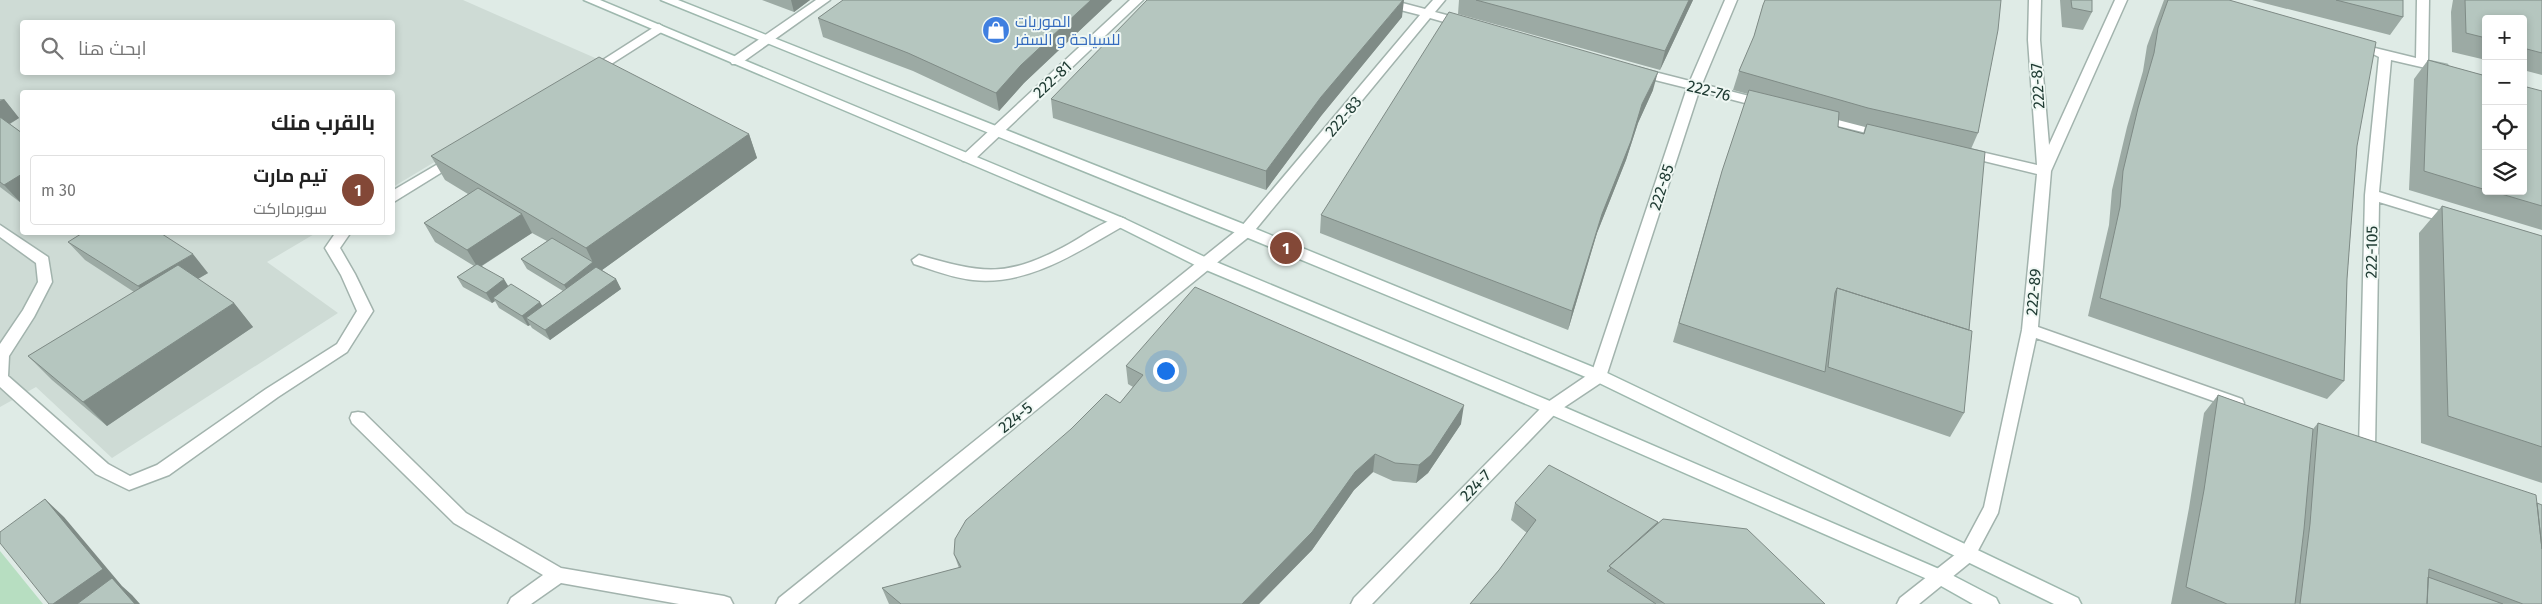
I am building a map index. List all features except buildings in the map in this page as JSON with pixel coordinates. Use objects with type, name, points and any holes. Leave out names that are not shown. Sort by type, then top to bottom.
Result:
[{"type":"street","points":[[590,0],[1120,222],[1204,263],[1551,408],[1940,578],[1990,604]]},
{"type":"street","points":[[668,0],[1246,231],[1598,376],[2072,604]]},
{"type":"street","points":[[736,61],[824,0]]},
{"type":"street","name":"222-81","points":[[968,158],[1137,0]]},
{"type":"street","points":[[1377,0],[1476,28]]},
{"type":"street","name":"222-83","points":[[1246,231],[1428,15],[1438,0]]},
{"type":"street","name":"222-85","points":[[1598,376],[1694,87],[1731,0]]},
{"type":"street","name":"222-87","points":[[2035,0],[2034,40],[2044,172]]},
{"type":"street","name":"222-89","points":[[1906,604],[1967,554],[1992,508],[2030,330],[2044,172],[2121,0]]},
{"type":"street","points":[[2422,63],[2423,0]]},
{"type":"street","points":[[575,82],[658,28]]},
{"type":"street","points":[[2366,50],[2458,72]]},
{"type":"street","name":"222-105","points":[[2367,450],[2372,195],[2385,55]]},
{"type":"street","name":"222-76","points":[[1628,69],[1782,108]]},
{"type":"street","points":[[1801,113],[1898,136]]},
{"type":"street","points":[[1947,148],[2044,172]]},
{"type":"street","points":[[395,196],[467,150]]},
{"type":"street","points":[[2372,195],[2466,223]]},
{"type":"street","points":[[918,260],[974,275],[1010,274],[1039,266],[1120,222]]},
{"type":"street","points":[[0,230],[43,261],[45,282],[29,313],[1,355],[0,377],[102,469],[129,483],[163,470],[272,393],[342,348],[366,311],[348,274],[332,248],[342,235]]},
{"type":"street","name":"224-5","points":[[785,604],[1204,263],[1246,231]]},
{"type":"street","points":[[2030,330],[2254,410]]},
{"type":"street","name":"224-7","points":[[1360,604],[1551,408],[1598,376]]},
{"type":"street","points":[[358,418],[460,518],[558,575],[724,604]]},
{"type":"street","points":[[2348,443],[2385,456]]},
{"type":"street","points":[[517,604],[558,575]]},
{"type":"shaded area","points":[[0,0],[463,0],[602,61],[395,186],[395,90],[20,90],[20,235],[313,235],[267,262],[338,313],[112,458],[36,387],[0,407]]},
{"type":"green space","points":[[0,551],[43,604],[0,604]]},
{"type":"place","name":"الموريات للسياحة و السفر","points":[[996,30]]},
{"type":"place","name":"تيم مارت","points":[[1286,248]]}]
